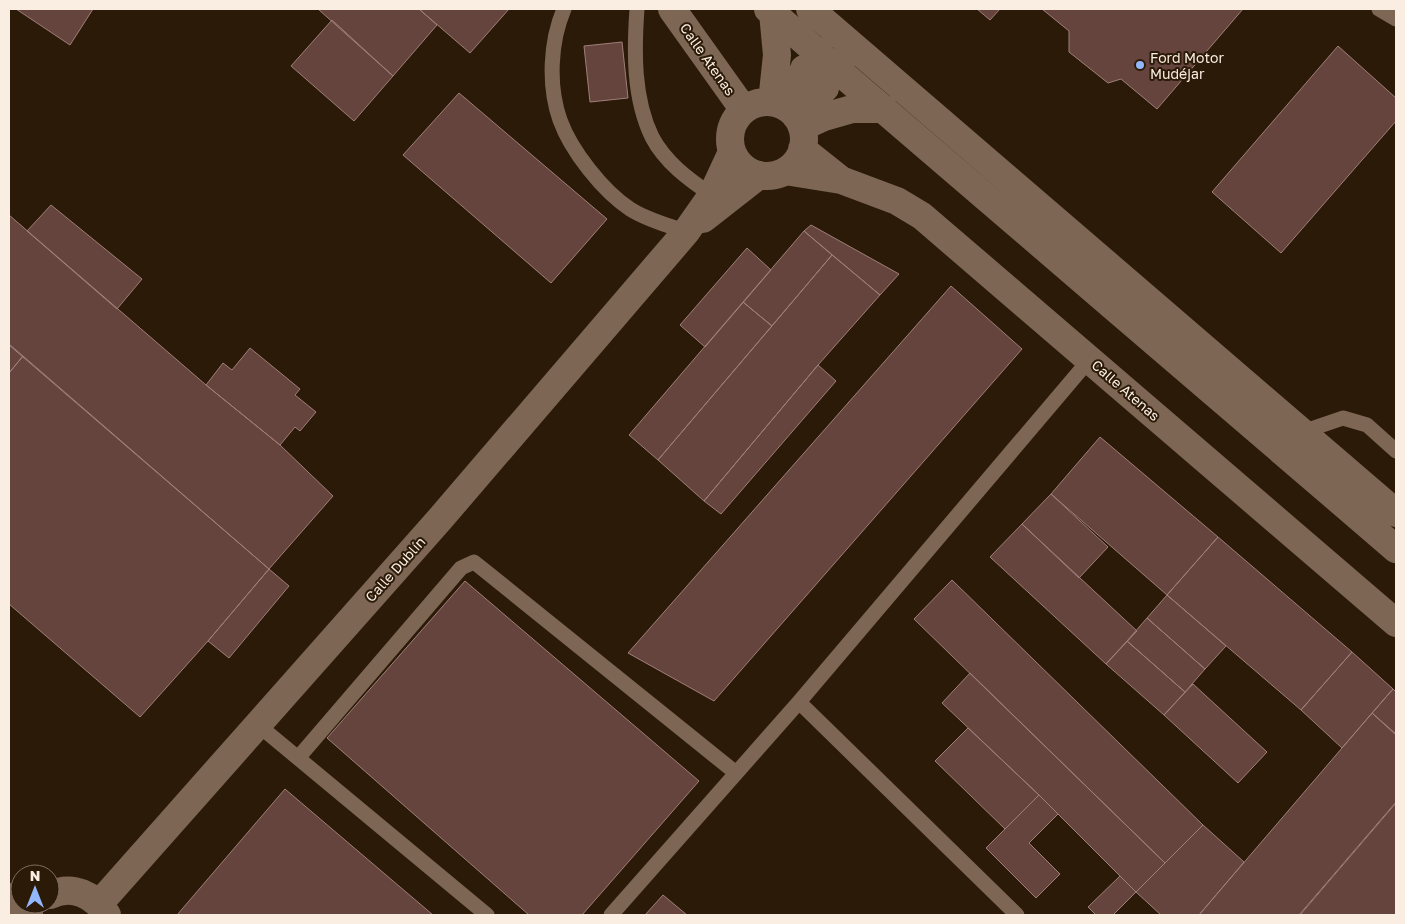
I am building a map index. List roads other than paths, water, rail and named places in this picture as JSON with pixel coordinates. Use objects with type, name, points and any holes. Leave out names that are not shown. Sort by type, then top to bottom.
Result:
[{"type":"street","name":"Calle Atenas","points":[[672,9],[744,110]]},
{"type":"street","points":[[810,9],[1396,513]]},
{"type":"street","points":[[776,10],[826,61],[1396,549]]},
{"type":"street","points":[[772,173],[799,158],[777,55],[776,10]]},
{"type":"street","points":[[792,120],[825,88],[826,61]]},
{"type":"street","points":[[826,61],[853,66],[1006,196],[1127,282]]},
{"type":"street","points":[[842,180],[748,170],[738,163],[732,152],[731,129],[736,118],[752,104],[792,120],[824,117],[852,109],[884,109]]},
{"type":"street","points":[[792,120],[842,180]]},
{"type":"street","name":"Calle Dublín","points":[[103,909],[257,724],[440,518],[686,232],[712,195],[732,152]]},
{"type":"street","name":"Calle Dublín","points":[[686,232],[772,173]]},
{"type":"street","name":"Calle Atenas","points":[[842,180],[897,200],[922,216],[1396,623]]},
{"type":"street","points":[[60,892],[72,891],[87,895],[103,909]]},
{"type":"lane","points":[[564,9],[554,46],[553,75],[555,103],[561,122],[571,141],[597,180],[631,210],[686,232]]},
{"type":"lane","points":[[637,9],[635,55],[638,82],[643,114],[652,138],[665,156],[682,173],[712,195]]},
{"type":"lane","points":[[1379,9],[1396,19]]},
{"type":"lane","points":[[611,915],[799,702],[1090,359]]},
{"type":"lane","points":[[1302,432],[1343,418],[1367,425],[1396,451]]},
{"type":"lane","points":[[298,758],[461,568],[474,562],[736,774]]},
{"type":"lane","points":[[799,702],[1017,915]]},
{"type":"lane","points":[[257,724],[487,915]]},
{"type":"place","name":"Ford Motor Mudéjar","points":[[1140,65]]}]
